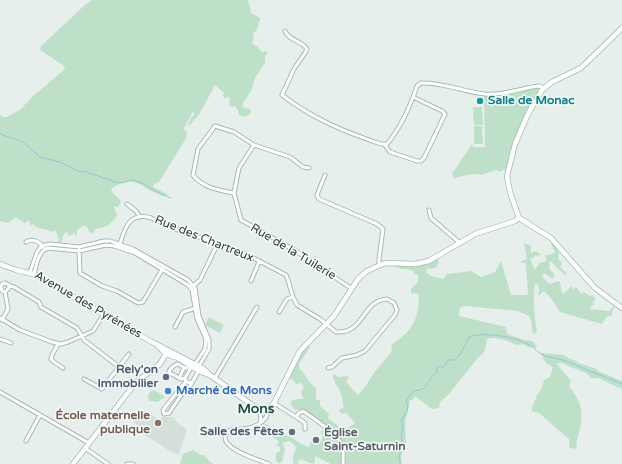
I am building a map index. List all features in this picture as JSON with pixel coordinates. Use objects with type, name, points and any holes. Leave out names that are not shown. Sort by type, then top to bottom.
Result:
[{"type":"street","points":[[622,28],[581,68],[544,88],[518,135],[507,176],[508,187],[519,218],[551,238],[595,288],[622,308]]},
{"type":"street","points":[[285,30],[288,36],[304,45],[307,49],[294,69],[282,95],[299,108],[334,127],[385,145],[390,152],[421,161],[424,158],[445,114],[442,111],[413,97]]},
{"type":"street","points":[[385,145],[403,123],[419,84],[425,82],[441,84],[486,95],[506,93],[539,86],[544,88]]},
{"type":"street","points":[[234,193],[206,187],[193,175],[198,149],[215,126],[234,132],[254,144],[290,157],[303,167],[309,168]]},
{"type":"street","name":"Rue de la Tuilerie","points":[[254,144],[239,168],[234,193],[240,218],[243,222],[296,251],[352,289]]},
{"type":"street","points":[[325,175],[317,195],[319,199],[377,224],[383,229],[379,265]]},
{"type":"street","points":[[127,204],[136,211],[140,217]]},
{"type":"street","points":[[429,210],[431,218],[460,243]]},
{"type":"street","name":"Rue des Chartreux","points":[[119,246],[124,230],[128,224],[133,219],[140,217],[151,218],[194,237],[205,238],[217,246],[231,251],[244,253],[286,275],[297,305],[315,315],[336,332],[352,330],[357,326],[370,306],[381,299],[389,299],[394,303],[396,313],[368,348],[357,355],[342,358],[332,367],[328,368]]},
{"type":"street","points":[[260,423],[261,419],[259,409],[266,409],[274,403],[297,355],[308,341],[338,310],[362,275],[379,265],[390,263],[415,264],[438,257],[480,232],[515,221],[519,218]]},
{"type":"street","points":[[26,242],[31,240],[38,242],[43,248]]},
{"type":"street","points":[[32,273],[37,252],[50,244],[79,249],[104,242],[134,249],[163,268],[188,280],[197,295],[196,308],[210,343],[195,368],[163,410],[164,414],[169,413],[184,391],[188,390],[192,382],[195,368]]},
{"type":"street","points":[[192,286],[202,278],[217,246]]},
{"type":"street","points":[[79,249],[79,270],[81,274],[102,286],[117,290],[138,303],[142,303],[144,301],[163,268]]},
{"type":"street","points":[[251,281],[259,262]]},
{"type":"street","name":"Avenue des Pyrénées","points":[[0,264],[19,271],[32,273],[167,352],[210,375],[259,409]]},
{"type":"street","points":[[104,314],[94,330],[81,336],[68,342],[58,344],[20,330],[1,319],[8,309],[5,292],[2,291],[0,287],[5,283],[39,302],[41,307],[77,328],[81,336],[84,340],[119,367]]},
{"type":"street","points":[[5,292],[9,290],[9,286]]},
{"type":"street","points":[[279,312],[287,299],[293,297]]},
{"type":"street","points":[[175,327],[183,312],[196,308]]},
{"type":"street","points":[[215,378],[257,308]]},
{"type":"street","points":[[0,339],[11,343]]},
{"type":"street","points":[[58,344],[51,359],[63,368]]},
{"type":"street","points":[[73,464],[136,382],[160,364],[167,352]]},
{"type":"street","points":[[84,379],[102,389],[129,354]]},
{"type":"street","points":[[192,382],[189,383],[184,379],[170,373],[169,371],[178,364],[185,368],[195,368]]},
{"type":"street","points":[[179,378],[185,368]]},
{"type":"street","points":[[0,392],[89,443]]},
{"type":"street","points":[[274,403],[305,423],[305,429]]},
{"type":"street","points":[[266,409],[267,417],[260,423],[247,429],[230,430],[226,435],[226,440],[229,445],[236,450],[269,464]]},
{"type":"street","points":[[296,417],[302,411],[324,426],[340,441],[343,447],[343,464]]},
{"type":"street","points":[[26,441],[40,415]]},
{"type":"street","points":[[85,448],[108,464]]},
{"type":"street","points":[[127,464],[133,464]]},
{"type":"shaded area","points":[[141,409],[160,420],[164,417],[173,417],[178,423],[187,429],[179,454],[173,453],[135,429],[137,425],[134,422]]},
{"type":"green space","points":[[92,0],[247,0],[251,13],[260,18],[257,30],[253,33],[254,37],[252,43],[262,52],[266,51],[268,53],[265,56],[265,63],[255,78],[251,91],[243,103],[242,107],[250,109],[251,112],[249,115],[245,117],[239,115],[235,106],[231,107],[229,97],[224,98],[224,93],[215,85],[200,113],[189,126],[188,123],[194,115],[194,110],[183,130],[187,131],[186,138],[159,182],[154,184],[153,187],[167,194],[167,196],[159,194],[134,182],[120,184],[111,189],[121,201],[118,207],[115,206],[114,208],[117,215],[114,220],[108,225],[95,229],[93,233],[89,232],[87,226],[83,226],[77,230],[76,236],[74,233],[68,236],[68,233],[66,232],[62,237],[63,240],[60,242],[63,249],[58,250],[57,243],[60,239],[58,238],[55,230],[52,232],[37,227],[33,224],[30,226],[29,220],[25,223],[15,217],[8,223],[0,221],[0,115],[7,117],[21,109],[32,97],[65,69],[64,66],[40,50],[41,46]]},
{"type":"green space","points":[[537,87],[540,91],[514,142],[507,168],[499,172],[496,170],[481,175],[468,175],[454,179],[452,174],[472,144],[473,147],[485,147],[484,96],[496,97],[497,99],[510,97],[510,94]]},
{"type":"green space","points":[[473,107],[482,107],[483,125],[474,125]]},
{"type":"green space","points":[[474,126],[482,126],[483,144],[474,144]]},
{"type":"green space","points":[[553,242],[559,253],[558,259],[562,263],[560,267],[567,274],[565,275],[550,261],[550,270],[554,273],[553,279],[544,273],[542,277],[550,284],[559,281],[562,293],[565,293],[571,286],[574,290],[576,287],[581,294],[584,292],[590,296],[592,295],[595,298],[595,301],[592,302],[595,304],[591,306],[590,309],[610,311],[614,304],[615,305],[611,316],[607,316],[602,324],[560,312],[544,291],[538,296],[538,284],[535,283],[534,308],[537,332],[533,334],[529,316],[518,311],[466,306],[460,307],[459,316],[506,327],[507,334],[524,340],[533,341],[537,347],[535,349],[531,346],[529,348],[528,346],[522,344],[516,345],[497,338],[486,340],[487,342],[484,352],[449,394],[440,402],[439,408],[432,409],[416,397],[414,397],[413,400],[410,400],[405,419],[406,444],[405,450],[402,452],[402,464],[331,464],[315,456],[315,462],[312,464],[301,459],[297,462],[299,464],[294,464],[293,458],[297,448],[290,441],[282,443],[285,449],[282,462],[279,463],[276,461],[276,453],[280,451],[280,447],[277,446],[279,441],[262,426],[266,424],[278,434],[288,436],[309,447],[311,441],[312,443],[318,445],[322,439],[323,435],[320,433],[325,427],[303,409],[295,410],[290,401],[303,399],[301,392],[304,386],[301,383],[296,384],[288,377],[300,354],[308,344],[310,347],[299,364],[299,368],[311,384],[316,388],[316,399],[320,401],[320,406],[329,414],[328,418],[338,426],[341,432],[355,423],[346,413],[342,414],[339,411],[340,409],[344,408],[342,396],[333,375],[335,374],[339,377],[348,376],[349,378],[346,381],[358,395],[392,351],[391,345],[409,330],[418,311],[419,294],[411,293],[411,289],[418,282],[418,275],[414,274],[414,271],[393,267],[393,265],[417,266],[436,259],[439,260],[437,267],[431,269],[427,268],[426,272],[431,276],[443,279],[447,274],[471,271],[481,277],[495,272],[501,261],[511,295],[528,295],[526,263],[521,263],[521,261],[527,259],[524,243],[531,246],[531,253],[535,251],[542,255],[535,256],[530,259],[535,270],[539,263],[545,262],[547,259],[545,258],[546,255],[550,255],[555,252],[551,244]]},
{"type":"green space","points":[[209,317],[224,325],[220,333],[205,325]]},
{"type":"green space","points":[[541,354],[564,355],[581,364],[597,369],[598,371],[622,381],[622,389],[598,378],[591,378],[582,371],[563,363],[556,363],[571,381],[569,386],[576,396],[581,410],[582,416],[580,430],[575,449],[570,448],[570,440],[539,413],[531,411],[544,380],[550,377],[553,367],[546,363]]},
{"type":"green space","points":[[154,390],[164,396],[164,398],[157,402],[149,401],[148,396],[150,392]]},
{"type":"green space","points":[[193,450],[200,455],[204,455],[213,464],[180,464],[183,454]]},
{"type":"waterway","points":[[0,134],[23,142],[40,157],[60,162],[80,172],[84,171],[121,183],[132,180],[142,183],[171,198]]},
{"type":"waterway","points":[[400,464],[399,459],[402,441],[401,434],[403,430],[402,419],[407,411],[408,405],[406,400],[414,391],[425,387],[437,372],[437,367],[444,367],[448,360],[454,360],[460,355],[469,337],[476,335],[504,336],[530,345],[536,350]]},
{"type":"waterway","points":[[537,351],[545,356],[563,360],[622,384]]},
{"type":"place","name":"Salle de Monac","points":[[480,101]]},
{"type":"place","name":"Rely'on Immobilier","points":[[166,377]]},
{"type":"place","name":"Marché de Mons","points":[[168,391]]},
{"type":"place","name":"École maternelle publique","points":[[158,423]]},
{"type":"place","name":"Salle des Fêtes","points":[[292,432]]},
{"type":"place","name":"Église Saint-Saturnin","points":[[316,440]]},
{"type":"district","name":"Mons","points":[[256,409]]}]
